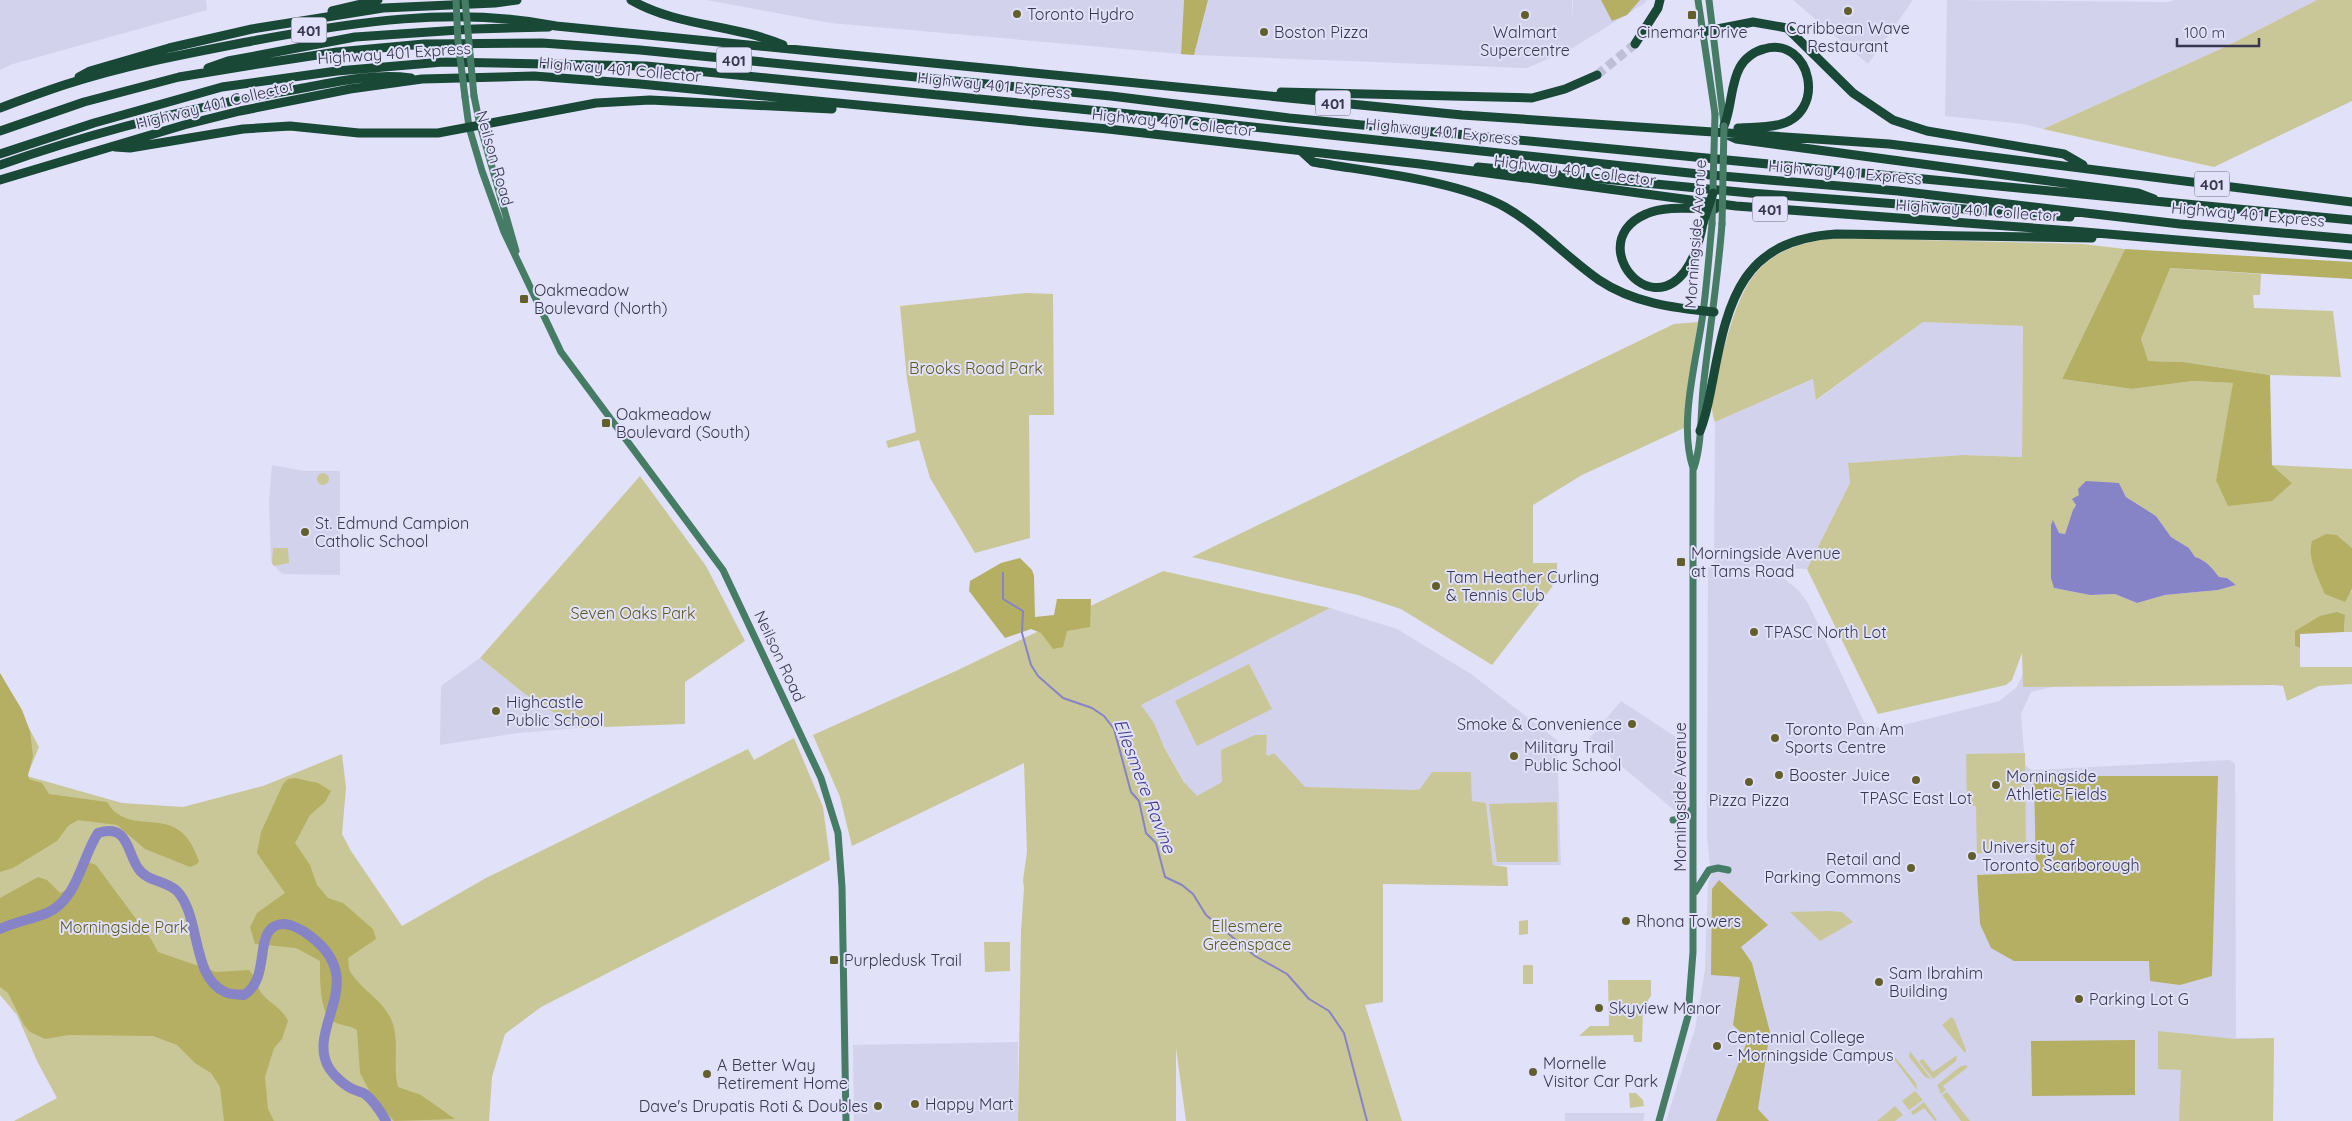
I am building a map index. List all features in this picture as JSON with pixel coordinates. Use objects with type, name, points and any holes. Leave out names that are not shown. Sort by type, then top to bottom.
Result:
[{"type":"highway","points":[[252,29],[264,22],[361,6],[378,0]]},
{"type":"highway","points":[[65,84],[90,71],[160,50],[252,29],[383,8],[494,4],[517,0]]},
{"type":"highway","points":[[631,0],[671,17],[762,36],[790,48]]},
{"type":"highway","points":[[1635,44],[1658,8],[1660,0]]},
{"type":"highway","name":"401","points":[[0,108],[65,84],[189,53],[327,27],[384,20],[450,16],[526,20],[556,26],[1462,115],[1722,128],[1889,144],[2352,202]]},
{"type":"highway","points":[[1702,32],[1753,22],[1770,23],[1787,28],[1853,94],[1893,120],[1927,131],[2064,154],[2090,168]]},
{"type":"highway","points":[[180,77],[228,61],[355,37],[474,29],[534,29],[556,26]]},
{"type":"highway","name":"Highway 401 Express","points":[[0,131],[84,102],[180,77],[337,52],[424,44],[542,43],[640,50],[1111,96],[1299,118],[2132,201],[2159,201],[2352,220]]},
{"type":"highway","points":[[1770,47],[1784,49],[1797,57],[1806,70],[1810,85],[1806,103],[1794,118],[1778,125],[1722,128],[1740,67],[1748,57],[1758,50],[1770,47]]},
{"type":"highway","name":"Highway 401 Express","points":[[0,154],[94,123],[222,87],[337,70],[443,62],[646,66],[1120,113],[1700,174],[1898,191],[2180,224],[2352,239]]},
{"type":"highway","points":[[1203,90],[1532,98],[1565,89],[1597,75]]},
{"type":"highway","points":[[0,165],[90,135],[228,100],[348,80],[396,76],[422,79]]},
{"type":"highway","name":"Highway 401 Collector","points":[[0,180],[107,147],[240,111],[350,89],[422,79],[534,76],[640,84],[905,111],[1108,129],[1420,164],[1736,206],[2352,255]]},
{"type":"highway","points":[[107,147],[130,148],[242,129],[290,126],[401,134],[438,133],[596,103],[650,100],[905,111]]},
{"type":"highway","points":[[1722,128],[1736,139],[2138,193],[2159,201]]},
{"type":"highway","points":[[1300,151],[1314,162],[1438,185],[1486,199],[1520,216],[1593,276],[1616,290],[1650,303],[1714,312]]},
{"type":"highway","points":[[1420,164],[1434,162],[1750,193],[2180,224]]},
{"type":"highway","points":[[1713,193],[1708,224],[1693,262],[1679,280],[1660,288],[1649,287],[1638,282],[1624,266],[1620,252],[1620,242],[1625,230],[1636,219],[1647,213],[1736,206]]},
{"type":"highway","points":[[1700,431],[1708,412],[1712,379],[1726,322],[1740,285],[1758,262],[1780,246],[1813,236],[1836,234],[2067,239],[2122,236]]},
{"type":"main road","name":"Neilson Road","points":[[456,0],[458,41],[469,127],[500,224],[538,309],[560,352],[723,570],[821,778],[838,833],[842,887],[846,1121]]},
{"type":"main road","name":"Neilson Road","points":[[465,0],[474,96],[480,125],[513,235],[518,261]]},
{"type":"main road","name":"Morningside Avenue","points":[[1698,0],[1715,114],[1713,193]]},
{"type":"main road","points":[[1710,0],[1726,114]]},
{"type":"main road","name":"Morningside Avenue","points":[[1659,1121],[1688,1016],[1694,894],[1694,468],[1698,454],[1704,381],[1714,312],[1722,224],[1722,128]]},
{"type":"main road","name":"Morningside Avenue","points":[[1694,468],[1688,451],[1691,395],[1704,311],[1708,224]]},
{"type":"main road","points":[[1674,820],[1685,818],[1694,808]]},
{"type":"main road","points":[[1694,894],[1709,870],[1718,868],[1728,870]]},
{"type":"shaded area","points":[[0,0],[206,0],[207,10],[13,64],[0,70]]},
{"type":"shaded area","points":[[707,0],[1184,0],[1181,54],[830,23]]},
{"type":"shaded area","points":[[1208,0],[1572,0],[1572,23],[1573,0],[1647,0],[1571,49],[1527,68],[1194,55]]},
{"type":"shaded area","points":[[1793,0],[1913,0],[1868,64]]},
{"type":"shaded area","points":[[1947,0],[2169,2],[2175,0],[2317,0],[2225,47],[2043,129],[2023,124],[1945,116]]},
{"type":"shaded area","points":[[1923,322],[2023,326],[2022,457],[1963,455],[1848,463],[1850,483],[1807,569],[1714,565],[1715,422],[1814,379],[1817,400]]},
{"type":"shaded area","name":"St. Edmund Campion Catholic School","points":[[272,465],[304,471],[340,471],[340,575],[282,574],[271,562],[269,501]]},
{"type":"shaded area","points":[[2086,481],[2119,483],[2126,497],[2156,516],[2171,537],[2189,548],[2195,557],[2206,562],[2219,577],[2227,578],[2236,585],[2218,590],[2165,595],[2137,603],[2115,594],[2090,595],[2054,588],[2051,578],[2051,525],[2053,520],[2059,533],[2065,534],[2076,505],[2072,499],[2079,495],[2078,489]]},
{"type":"shaded area","name":"University of Toronto Scarborough","points":[[1708,567],[1770,571],[1780,575],[1799,591],[1808,603],[1864,722],[1883,730],[1999,701],[2016,688],[2055,612],[2211,602],[2298,632],[2296,669],[2065,684],[2031,692],[2021,714],[2025,765],[2032,770],[2230,760],[2235,764],[2236,1038],[2274,1038],[2273,1121],[1666,1121],[1695,1029],[1705,970],[1708,883],[1711,876],[1707,837]]},
{"type":"shaded area","points":[[1330,608],[1397,629],[1471,674],[1557,740],[1561,865],[1493,865],[1486,803],[1472,802],[1471,772],[1419,791],[1305,787],[1194,798],[1140,705]]},
{"type":"shaded area","name":"Highcastle Public School","points":[[480,658],[525,694],[578,728],[518,733],[440,745],[441,686]]},
{"type":"shaded area","points":[[1621,701],[1682,741],[1678,764],[1685,767],[1680,815],[1589,739]]},
{"type":"shaded area","points":[[1018,1042],[1018,1121],[854,1121],[853,1045]]},
{"type":"shaded area","points":[[1565,1113],[1645,1113],[1643,1121],[1565,1121]]},
{"type":"green space","points":[[1184,0],[1208,0],[1194,55],[1181,54]]},
{"type":"green space","points":[[1601,0],[1640,0],[1627,15],[1612,21]]},
{"type":"green space","points":[[2317,0],[2352,0],[2352,101],[2214,167],[2043,129],[2225,47]]},
{"type":"green space","points":[[1835,238],[2083,244],[2125,249],[2062,379],[2132,389],[2193,381],[2234,383],[2216,480],[2292,483],[2272,465],[2352,469],[2352,548],[2337,535],[2351,593],[2352,589],[2352,632],[2344,632],[2345,615],[2295,632],[2295,646],[2300,648],[2300,667],[2352,667],[2352,684],[2319,686],[2287,701],[2283,686],[2275,685],[2023,687],[2022,653],[2012,680],[2006,685],[1878,714],[1807,569],[1850,483],[1848,463],[1963,455],[2022,457],[2023,326],[1923,322],[1816,400],[1813,379],[1715,422],[1712,398],[1715,383],[1728,333],[1744,291],[1754,275],[1768,261],[1785,251],[1807,243]],"holes":[[[2108,483],[2119,483],[2126,497],[2156,516],[2171,537],[2189,548],[2195,557],[2206,562],[2219,577],[2227,578],[2236,585],[2218,590],[2165,595],[2137,603],[2115,594],[2090,595],[2054,588],[2053,521],[2059,533],[2065,534],[2080,492]]]},
{"type":"green space","points":[[2125,249],[2352,262],[2352,279],[2170,268],[2141,339],[2148,361],[2183,362],[2270,375],[2272,465],[2292,483],[2272,501],[2228,506],[2216,480],[2233,383],[2193,381],[2132,389],[2062,379]]},
{"type":"green space","points":[[2169,268],[2261,274],[2260,295],[2253,295],[2254,308],[2333,311],[2341,377],[2270,375],[2183,362],[2147,361],[2141,339]]},
{"type":"green space","name":"Brooks Road Park","points":[[1026,293],[1053,294],[1054,415],[1029,415],[1030,538],[975,553],[930,478],[919,440],[888,448],[886,441],[916,432],[907,379],[900,306]]},
{"type":"green space","points":[[1698,322],[1684,428],[1582,475],[1533,505],[1533,563],[1557,563],[1557,574],[1552,587],[1492,665],[1401,609],[1358,595],[1192,557],[1674,324]]},
{"type":"green space","points":[[321,473],[325,473],[329,479],[325,485],[321,485],[317,481],[317,477]]},
{"type":"green space","name":"Seven Oaks Park","points":[[640,476],[706,566],[745,641],[685,682],[685,724],[578,728],[525,694],[480,658]]},
{"type":"green space","points":[[2326,534],[2337,535],[2352,548],[2352,589],[2345,602],[2325,594],[2312,561],[2312,541]]},
{"type":"green space","points":[[273,548],[288,548],[289,563],[274,566],[272,563]]},
{"type":"green space","points":[[1020,558],[1032,570],[1034,576],[1035,617],[1054,615],[1057,599],[1091,599],[1090,627],[1067,631],[1063,647],[1053,649],[1041,633],[1031,629],[1005,638],[969,591],[970,581],[1001,563]]},
{"type":"green space","name":"Ellesmere Greenspace","points":[[1163,571],[1330,608],[1141,705],[1154,723],[1164,747],[1184,782],[1197,796],[1222,782],[1221,750],[1255,735],[1267,735],[1266,754],[1268,756],[1274,753],[1305,787],[1414,790],[1420,789],[1432,772],[1471,772],[1472,801],[1486,803],[1493,865],[1507,867],[1508,886],[1383,884],[1383,1002],[1365,1005],[1402,1121],[1186,1121],[1176,1048],[1176,1121],[1018,1121],[1021,931],[1023,880],[1027,852],[1024,763],[852,846],[840,797],[813,735],[958,670]]},
{"type":"green space","points":[[2337,612],[2345,615],[2344,632],[2300,634],[2300,648],[2295,646],[2295,631],[2320,616]]},
{"type":"green space","points":[[1249,664],[1272,709],[1197,746],[1175,701]]},
{"type":"green space","points":[[0,673],[22,710],[30,731],[33,756],[28,775],[29,779],[42,783],[49,794],[107,802],[122,817],[171,826],[184,834],[189,841],[199,861],[197,864],[190,867],[145,849],[117,825],[78,820],[68,826],[57,841],[13,868],[0,872]]},
{"type":"green space","name":"Morningside Park","points":[[0,674],[39,747],[27,776],[122,803],[183,807],[263,786],[342,754],[346,788],[342,834],[351,851],[402,926],[486,878],[748,749],[754,760],[794,738],[823,807],[830,860],[541,1007],[505,1034],[492,1077],[489,1121],[14,1121],[57,1098],[38,1063],[17,1015],[0,995]]},
{"type":"green space","name":"Morningside Athletic Fields","points":[[2025,753],[2026,853],[1977,853],[1976,806],[1967,806],[1966,754]]},
{"type":"green space","points":[[2034,776],[2218,776],[2212,976],[2180,985],[2150,981],[2149,961],[2014,961],[1991,948],[1980,924],[1977,875],[2036,873]]},
{"type":"green space","points":[[295,778],[318,783],[331,791],[325,802],[310,815],[295,843],[310,865],[317,885],[328,898],[343,903],[373,929],[376,939],[348,958],[349,968],[360,985],[382,1005],[390,1017],[395,1034],[396,1079],[398,1087],[421,1095],[455,1119],[394,1121],[372,1096],[360,1073],[357,1030],[334,1022],[325,1012],[321,994],[320,961],[296,948],[255,944],[250,927],[257,913],[285,893],[257,853],[261,832],[283,784],[288,779]]},
{"type":"green space","points":[[1557,802],[1558,862],[1497,862],[1489,804]]},
{"type":"green space","name":"Morningside Park","points":[[81,860],[96,865],[151,939],[158,952],[216,972],[249,970],[263,995],[283,1013],[288,1021],[282,1039],[274,1048],[265,1077],[268,1109],[274,1121],[224,1121],[220,1087],[211,1073],[195,1063],[177,1045],[153,1036],[69,1035],[45,1039],[30,1032],[24,1025],[8,993],[0,987],[0,898],[38,877],[47,880],[60,893],[74,886]]},
{"type":"green space","points":[[1719,880],[1768,925],[1741,947],[1752,963],[1770,1032],[1758,1109],[1769,1121],[1716,1121],[1748,1039],[1733,1025],[1740,977],[1711,975],[1712,889]]},
{"type":"green space","points":[[1790,912],[1842,912],[1853,922],[1820,941]]},
{"type":"green space","points":[[1528,920],[1528,934],[1519,935],[1519,921]]},
{"type":"green space","points":[[984,942],[1010,942],[1010,971],[985,972]]},
{"type":"green space","points":[[1523,965],[1533,965],[1533,984],[1523,984]]},
{"type":"green space","points":[[1608,980],[1651,980],[1651,996],[1648,1000],[1648,1010],[1643,1011],[1642,1042],[1634,1042],[1633,1035],[1579,1036],[1590,1026],[1609,1026]]},
{"type":"green space","points":[[1951,1017],[1954,1019],[1966,1050],[1965,1053],[1942,1025]]},
{"type":"green space","points":[[2158,1031],[2236,1039],[2274,1038],[2273,1121],[2179,1121],[2181,1070],[2158,1069]]},
{"type":"green space","points":[[2135,1040],[2135,1095],[2032,1096],[2031,1041]]},
{"type":"green space","points":[[1888,1051],[1916,1083],[1917,1090]]},
{"type":"green space","points":[[1910,1051],[1931,1079],[1925,1077],[1909,1057]]},
{"type":"green space","points":[[1957,1055],[1956,1061],[1933,1079],[1919,1061],[1923,1059],[1933,1072]]},
{"type":"green space","points":[[1966,1065],[1968,1067],[1943,1086],[1946,1090],[1941,1094],[1937,1085],[1961,1066]]},
{"type":"green space","points":[[1915,1091],[1923,1100],[1909,1110],[1902,1101]]},
{"type":"green space","points":[[1947,1092],[1970,1121],[1961,1121],[1942,1095]]},
{"type":"green space","points":[[1629,1093],[1636,1093],[1643,1100],[1644,1106],[1630,1108]]},
{"type":"green space","points":[[1924,1102],[1937,1120],[1935,1121],[1924,1108],[1913,1115],[1911,1112]]},
{"type":"green space","points":[[1895,1106],[1903,1115],[1895,1121],[1877,1121]]},
{"type":"waterway","name":"Ellesmere Ravine","points":[[1003,573],[1003,599],[1023,611],[1022,633],[1031,665],[1038,676],[1063,698],[1092,708],[1104,716],[1114,729],[1131,792],[1139,801],[1146,833],[1156,843],[1165,877],[1182,885],[1193,894],[1206,915],[1255,956],[1287,974],[1309,999],[1329,1011],[1344,1033],[1367,1121]]},
{"type":"waterway","points":[[0,929],[47,913],[57,907],[66,898],[78,878],[98,833],[115,832],[121,835],[125,841],[142,873],[151,879],[173,887],[185,902],[201,960],[214,984],[225,992],[244,995],[252,988],[260,969],[265,939],[269,931],[275,926],[285,924],[296,927],[324,949],[334,966],[337,984],[325,1035],[324,1052],[329,1068],[344,1084],[364,1093],[377,1107],[386,1121]]},
{"type":"tunnel","points":[[1597,75],[1635,44]]},
{"type":"place","name":"Caribbean Wave Restaurant","points":[[1848,11]]},
{"type":"place","name":"Toronto Hydro","points":[[1017,14]]},
{"type":"place","name":"Walmart Supercentre","points":[[1525,15]]},
{"type":"place","name":"Cinemart Drive","points":[[1692,15]]},
{"type":"place","name":"Boston Pizza","points":[[1264,32]]},
{"type":"place","name":"Oakmeadow Boulevard (North)","points":[[524,299]]},
{"type":"place","name":"Oakmeadow Boulevard (South)","points":[[606,423]]},
{"type":"place","name":"St. Edmund Campion Catholic School","points":[[305,532]]},
{"type":"place","name":"Morningside Avenue at Tams Road","points":[[1681,562]]},
{"type":"place","name":"Tam Heather Curling & Tennis Club","points":[[1436,586]]},
{"type":"place","name":"TPASC North Lot","points":[[1754,632]]},
{"type":"place","name":"Highcastle Public School","points":[[496,711]]},
{"type":"place","name":"Smoke & Convenience","points":[[1632,724]]},
{"type":"place","name":"Toronto Pan Am Sports Centre","points":[[1775,738]]},
{"type":"place","name":"Military Trail Public School","points":[[1514,756]]},
{"type":"place","name":"Booster Juice","points":[[1779,775]]},
{"type":"place","name":"TPASC East Lot","points":[[1916,780]]},
{"type":"place","name":"Pizza Pizza","points":[[1749,782]]},
{"type":"place","name":"Morningside Athletic Fields","points":[[1996,785]]},
{"type":"place","name":"University of Toronto Scarborough","points":[[1972,856]]},
{"type":"place","name":"Retail and Parking Commons","points":[[1911,868]]},
{"type":"place","name":"Rhona Towers","points":[[1626,921]]},
{"type":"place","name":"Purpledusk Trail","points":[[834,960]]},
{"type":"place","name":"Sam Ibrahim Building","points":[[1879,982]]},
{"type":"place","name":"Parking Lot G","points":[[2079,999]]},
{"type":"place","name":"Skyview Manor","points":[[1599,1008]]},
{"type":"place","name":"Centennial College - Morningside Campus","points":[[1717,1046]]},
{"type":"place","name":"Mornelle Visitor Car Park","points":[[1533,1072]]},
{"type":"place","name":"A Better Way Retirement Home","points":[[707,1074]]},
{"type":"place","name":"Happy Mart","points":[[915,1104]]},
{"type":"place","name":"Dave's Drupatis Roti & Doubles","points":[[878,1106]]}]
